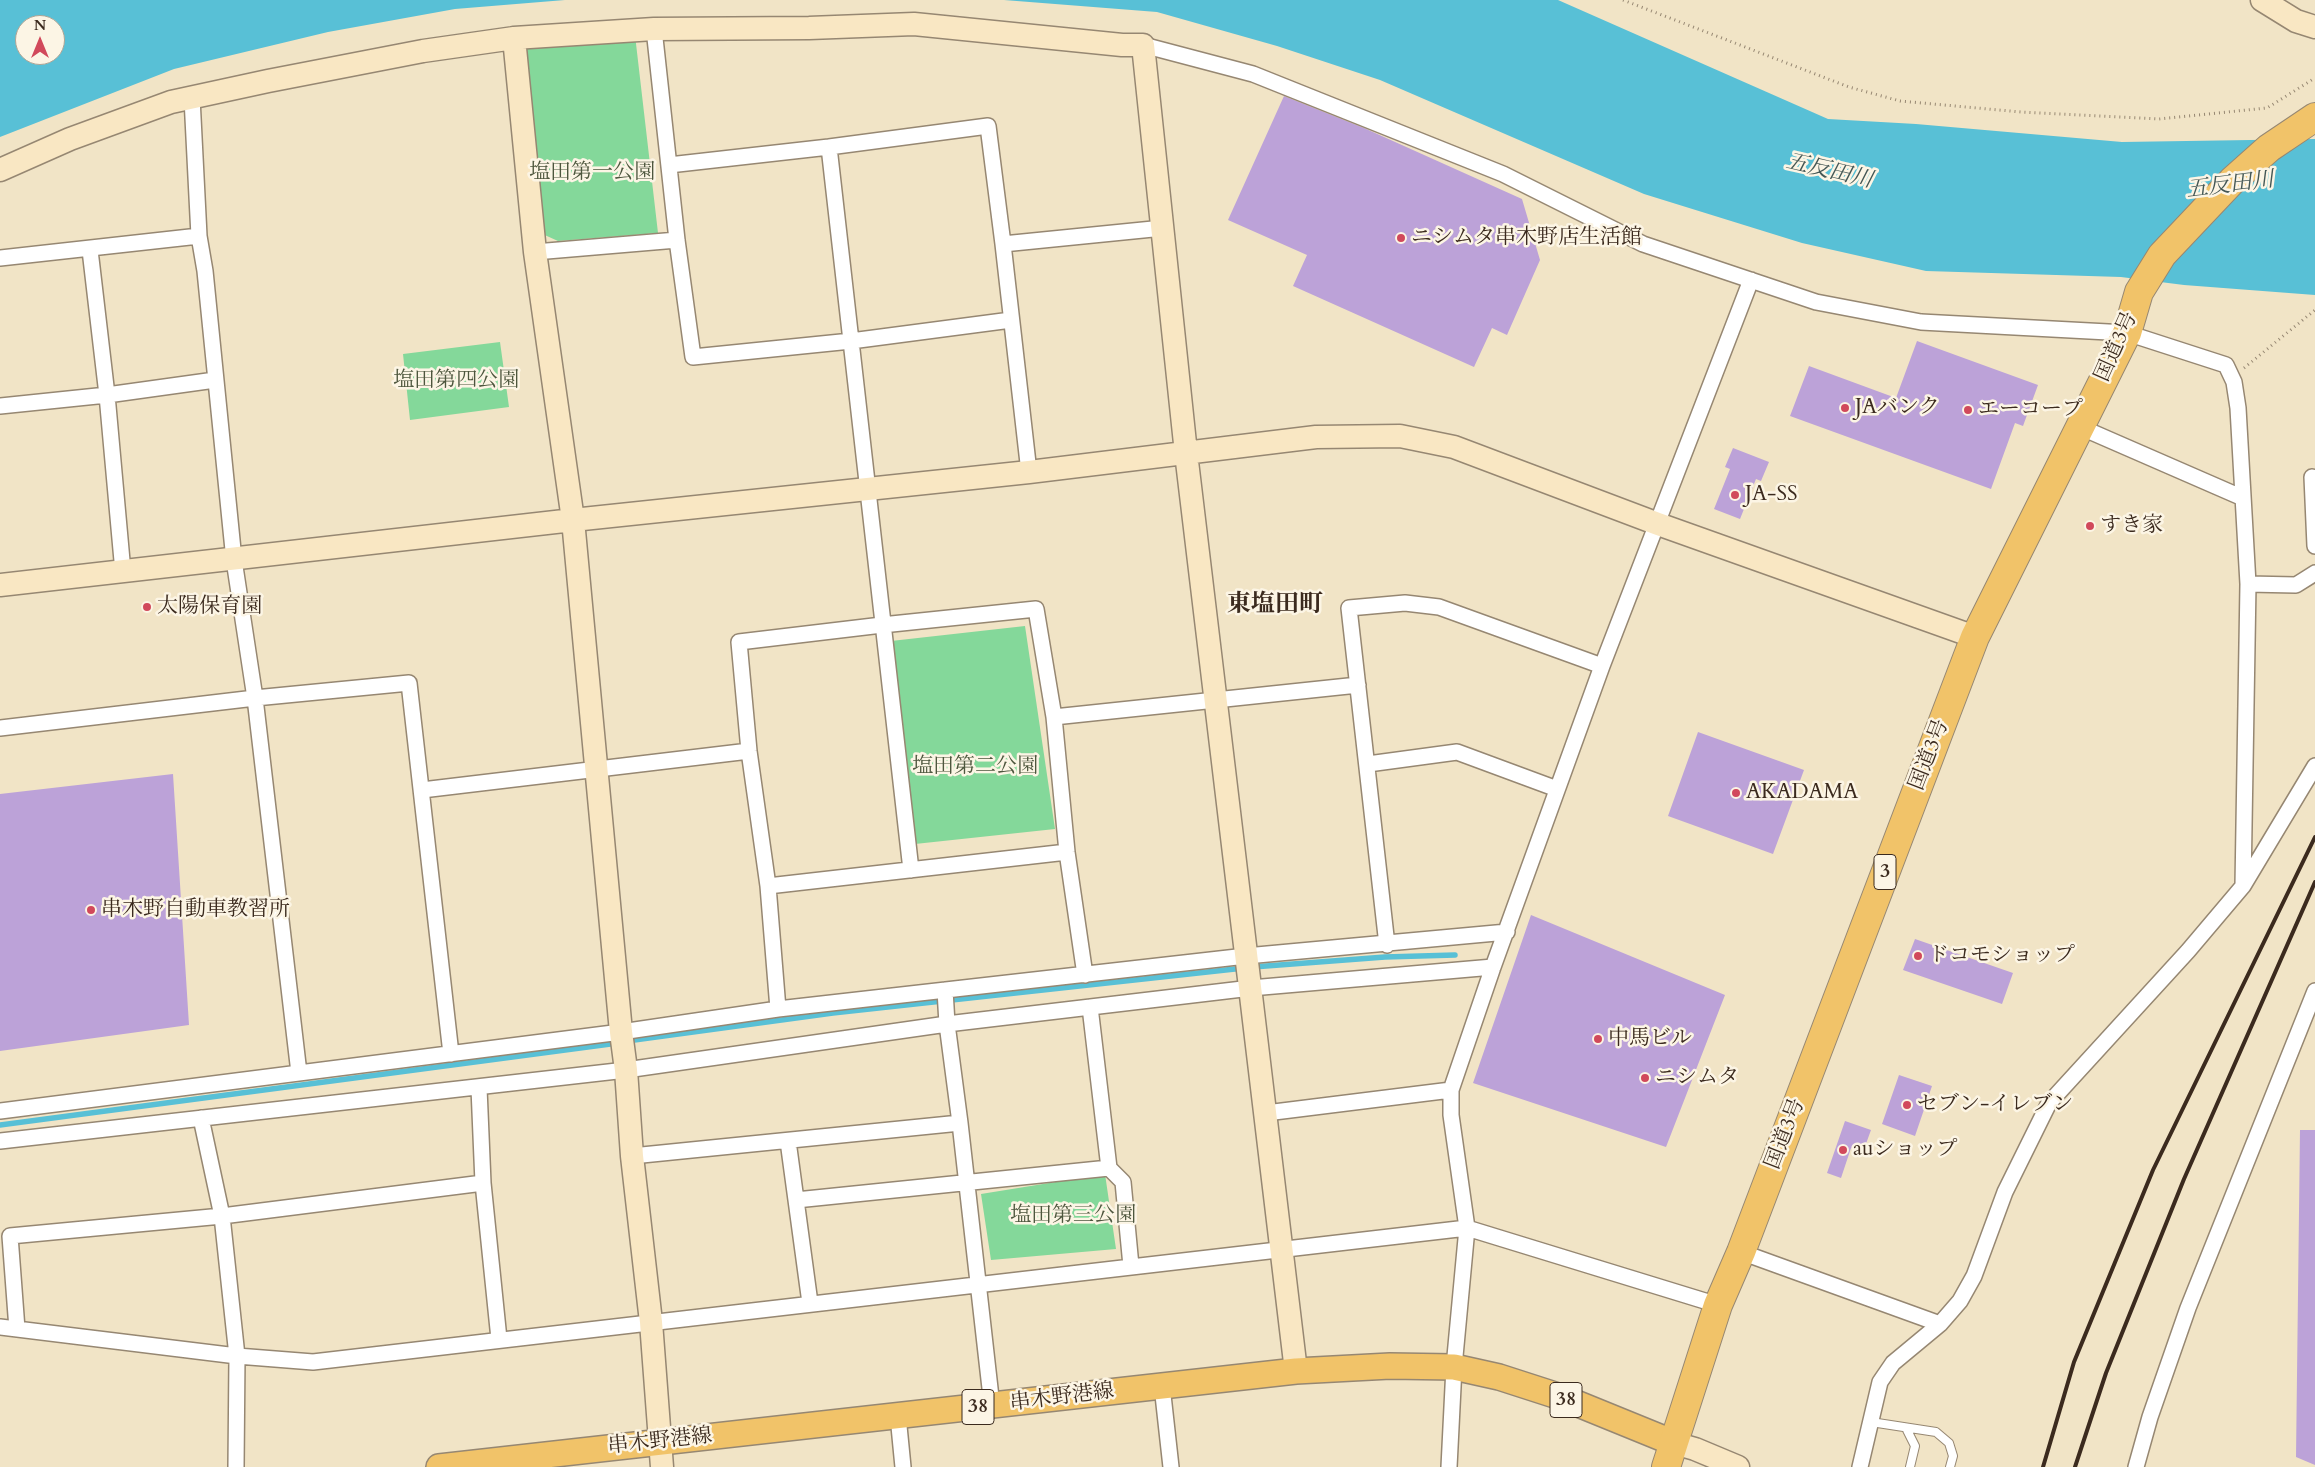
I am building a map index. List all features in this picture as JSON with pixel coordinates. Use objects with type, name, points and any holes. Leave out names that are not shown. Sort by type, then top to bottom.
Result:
[{"type":"highway","name":"国道3号","points":[[1670,1455],[1718,1305],[1741,1252],[1975,637],[2127,333],[2139,292],[2162,255],[2206,207],[2269,148],[2305,124]]},
{"type":"main road","name":"串木野港線","points":[[439,1467],[483,1465],[660,1442],[1296,1371],[1390,1366],[1454,1368],[1500,1377],[1561,1398],[1670,1455]]},
{"type":"street","points":[[2262,0],[2296,21],[2315,27]]},
{"type":"street","points":[[0,170],[70,139],[171,102],[423,51],[514,38],[654,29],[809,28],[914,24],[1122,45],[1143,45],[1253,74],[1503,174],[1643,244],[1816,302],[1921,322],[2127,333],[2226,365],[2233,379],[2238,408],[2248,584],[2243,886]]},
{"type":"street","points":[[654,29],[677,240],[693,358],[1011,320]]},
{"type":"street","points":[[514,38],[535,252],[573,520],[626,1070],[632,1156],[652,1322],[662,1467]]},
{"type":"street","points":[[1143,45],[1186,453],[1296,1371]]},
{"type":"street","points":[[192,98],[199,236],[205,271],[234,560],[255,698],[299,1073]]},
{"type":"street","points":[[669,165],[829,147],[988,126],[1029,472]]},
{"type":"street","points":[[829,147],[866,490],[911,870]]},
{"type":"street","points":[[1003,244],[1163,228]]},
{"type":"street","points":[[0,258],[90,250],[199,236]]},
{"type":"street","points":[[535,252],[677,240]]},
{"type":"street","points":[[90,250],[107,395],[123,572]]},
{"type":"street","points":[[1449,1467],[1454,1368],[1467,1228],[1451,1115],[1451,1090],[1493,967],[1602,666],[1751,280]]},
{"type":"street","points":[[0,406],[107,395],[215,380]]},
{"type":"street","points":[[2080,427],[2243,498]]},
{"type":"street","points":[[0,586],[573,520],[1029,472],[1316,437],[1400,436],[1454,447],[1658,524],[1975,637]]},
{"type":"street","points":[[2312,477],[2315,546]]},
{"type":"street","points":[[2248,584],[2296,585],[2315,573]]},
{"type":"street","points":[[1387,945],[1349,608],[1405,603],[1439,607],[1602,666]]},
{"type":"street","points":[[778,1009],[768,886],[749,751],[739,642],[882,625],[1036,609],[1054,716],[1067,852],[1085,975]]},
{"type":"street","points":[[0,728],[255,698],[410,683],[451,1054]]},
{"type":"street","points":[[1054,716],[1358,685]]},
{"type":"street","points":[[422,790],[749,751]]},
{"type":"street","points":[[1368,764],[1457,752],[1557,789]]},
{"type":"street","points":[[1860,1467],[1880,1382],[1893,1363],[1940,1324],[1960,1301],[1974,1276],[2005,1192],[2050,1104],[2188,952],[2243,886],[2315,766]]},
{"type":"street","points":[[768,886],[1067,852]]},
{"type":"street","points":[[0,1111],[621,1032],[778,1009],[1246,956],[1387,945],[1507,932]]},
{"type":"street","points":[[0,1142],[626,1070],[947,1024],[1251,988],[1493,967]]},
{"type":"street","points":[[945,990],[947,1024],[992,1406]]},
{"type":"street","points":[[2136,1467],[2150,1417],[2188,1308],[2315,991]]},
{"type":"street","points":[[1090,1008],[1109,1168],[1122,1182],[1131,1266]]},
{"type":"street","points":[[479,1088],[483,1183],[499,1339]]},
{"type":"street","points":[[1266,1113],[1451,1090]]},
{"type":"street","points":[[201,1118],[222,1216],[236,1356],[236,1467]]},
{"type":"street","points":[[632,1156],[960,1123]]},
{"type":"street","points":[[788,1141],[810,1303]]},
{"type":"street","points":[[796,1200],[1109,1168]]},
{"type":"street","points":[[17,1329],[10,1236],[222,1216],[483,1183]]},
{"type":"street","points":[[0,1327],[236,1356],[313,1362],[1467,1228],[1718,1305]]},
{"type":"street","points":[[1741,1252],[1940,1324]]},
{"type":"street","points":[[1162,1386],[1171,1467]]},
{"type":"street","points":[[898,1416],[903,1467]]},
{"type":"street","points":[[1670,1455],[1695,1449],[1738,1467]]},
{"type":"lane","points":[[1871,1422],[1936,1432],[1950,1443],[1953,1456],[1950,1467]]},
{"type":"lane","points":[[1906,1428],[1915,1446],[1910,1467]]},
{"type":"path","points":[[1623,0],[1849,87],[1900,101],[2021,112],[2158,119],[2266,108],[2315,78]]},
{"type":"path","points":[[2233,379],[2315,310]]},
{"type":"green space","name":"塩田第一公園","points":[[635,35],[658,233],[558,241],[538,232],[520,44]]},
{"type":"green space","name":"塩田第四公園","points":[[500,342],[509,407],[410,420],[403,354]]},
{"type":"green space","name":"塩田第二公園","points":[[1025,626],[1055,829],[915,844],[891,641]]},
{"type":"green space","name":"塩田第三公園","points":[[1105,1174],[1116,1249],[991,1260],[981,1194]]},
{"type":"water","points":[[0,0],[565,0],[455,9],[328,32],[174,69],[0,137]]},
{"type":"water","name":"五反田川","points":[[1004,0],[1558,0],[1828,119],[1916,124],[2122,142],[2315,139],[2315,295],[2184,285],[2121,277],[1926,271],[1802,243],[1644,194],[1380,80],[1277,46],[1157,12]]},
{"type":"building","name":"ニシムタ串木野店生活館","points":[[1284,96],[1364,128],[1522,199],[1540,260],[1507,335],[1492,328],[1474,367],[1293,286],[1307,255],[1228,220]]},
{"type":"building","name":"エーコープ","points":[[1917,341],[2038,385],[2023,426],[2015,423],[1991,489],[1790,416],[1809,366],[1896,398]]},
{"type":"building","name":"JA-SS","points":[[1733,448],[1769,462],[1761,481],[1756,479],[1740,519],[1714,509],[1730,469],[1725,467]]},
{"type":"building","name":"AKADAMA","points":[[1698,732],[1804,770],[1773,854],[1668,816]]},
{"type":"building","name":"串木野自動車教習所","points":[[173,774],[189,1025],[0,1051],[0,794]]},
{"type":"building","name":"中馬ビル","points":[[1531,915],[1725,995],[1666,1147],[1473,1083]]},
{"type":"building","points":[[1915,939],[2013,973],[2002,1004],[1903,970]]},
{"type":"building","name":"セブン-イレブン","points":[[1899,1075],[1932,1086],[1915,1136],[1882,1124]]},
{"type":"building","name":"auショップ","points":[[1845,1121],[1871,1130],[1863,1152],[1851,1148],[1841,1178],[1827,1173]]},
{"type":"building","points":[[2300,1130],[2315,1130],[2315,1465],[2296,1457]]},
{"type":"waterway","points":[[1253,967],[1385,957],[1455,955]]},
{"type":"waterway","points":[[627,1041],[833,1013],[1244,968]]},
{"type":"waterway","points":[[0,1125],[618,1043]]},
{"type":"railway","points":[[2043,1467],[2074,1362],[2153,1170],[2315,837]]},
{"type":"railway","points":[[2075,1467],[2106,1373],[2184,1179],[2315,882]]},
{"type":"place","name":"ニシムタ串木野店生活館","points":[[1401,238]]},
{"type":"place","name":"JAバンク","points":[[1845,408]]},
{"type":"place","name":"エーコープ","points":[[1968,410]]},
{"type":"place","name":"JA-SS","points":[[1735,495]]},
{"type":"place","name":"すき家","points":[[2090,526]]},
{"type":"place","name":"太陽保育園","points":[[147,607]]},
{"type":"place","name":"AKADAMA","points":[[1736,793]]},
{"type":"place","name":"串木野自動車教習所","points":[[91,910]]},
{"type":"place","name":"ドコモショップ","points":[[1918,956]]},
{"type":"place","name":"中馬ビル","points":[[1598,1039]]},
{"type":"place","name":"ニシムタ","points":[[1645,1078]]},
{"type":"place","name":"セブン-イレブン","points":[[1907,1105]]},
{"type":"place","name":"auショップ","points":[[1843,1150]]},
{"type":"district","name":"東塩田町","points":[[1275,605]]}]
